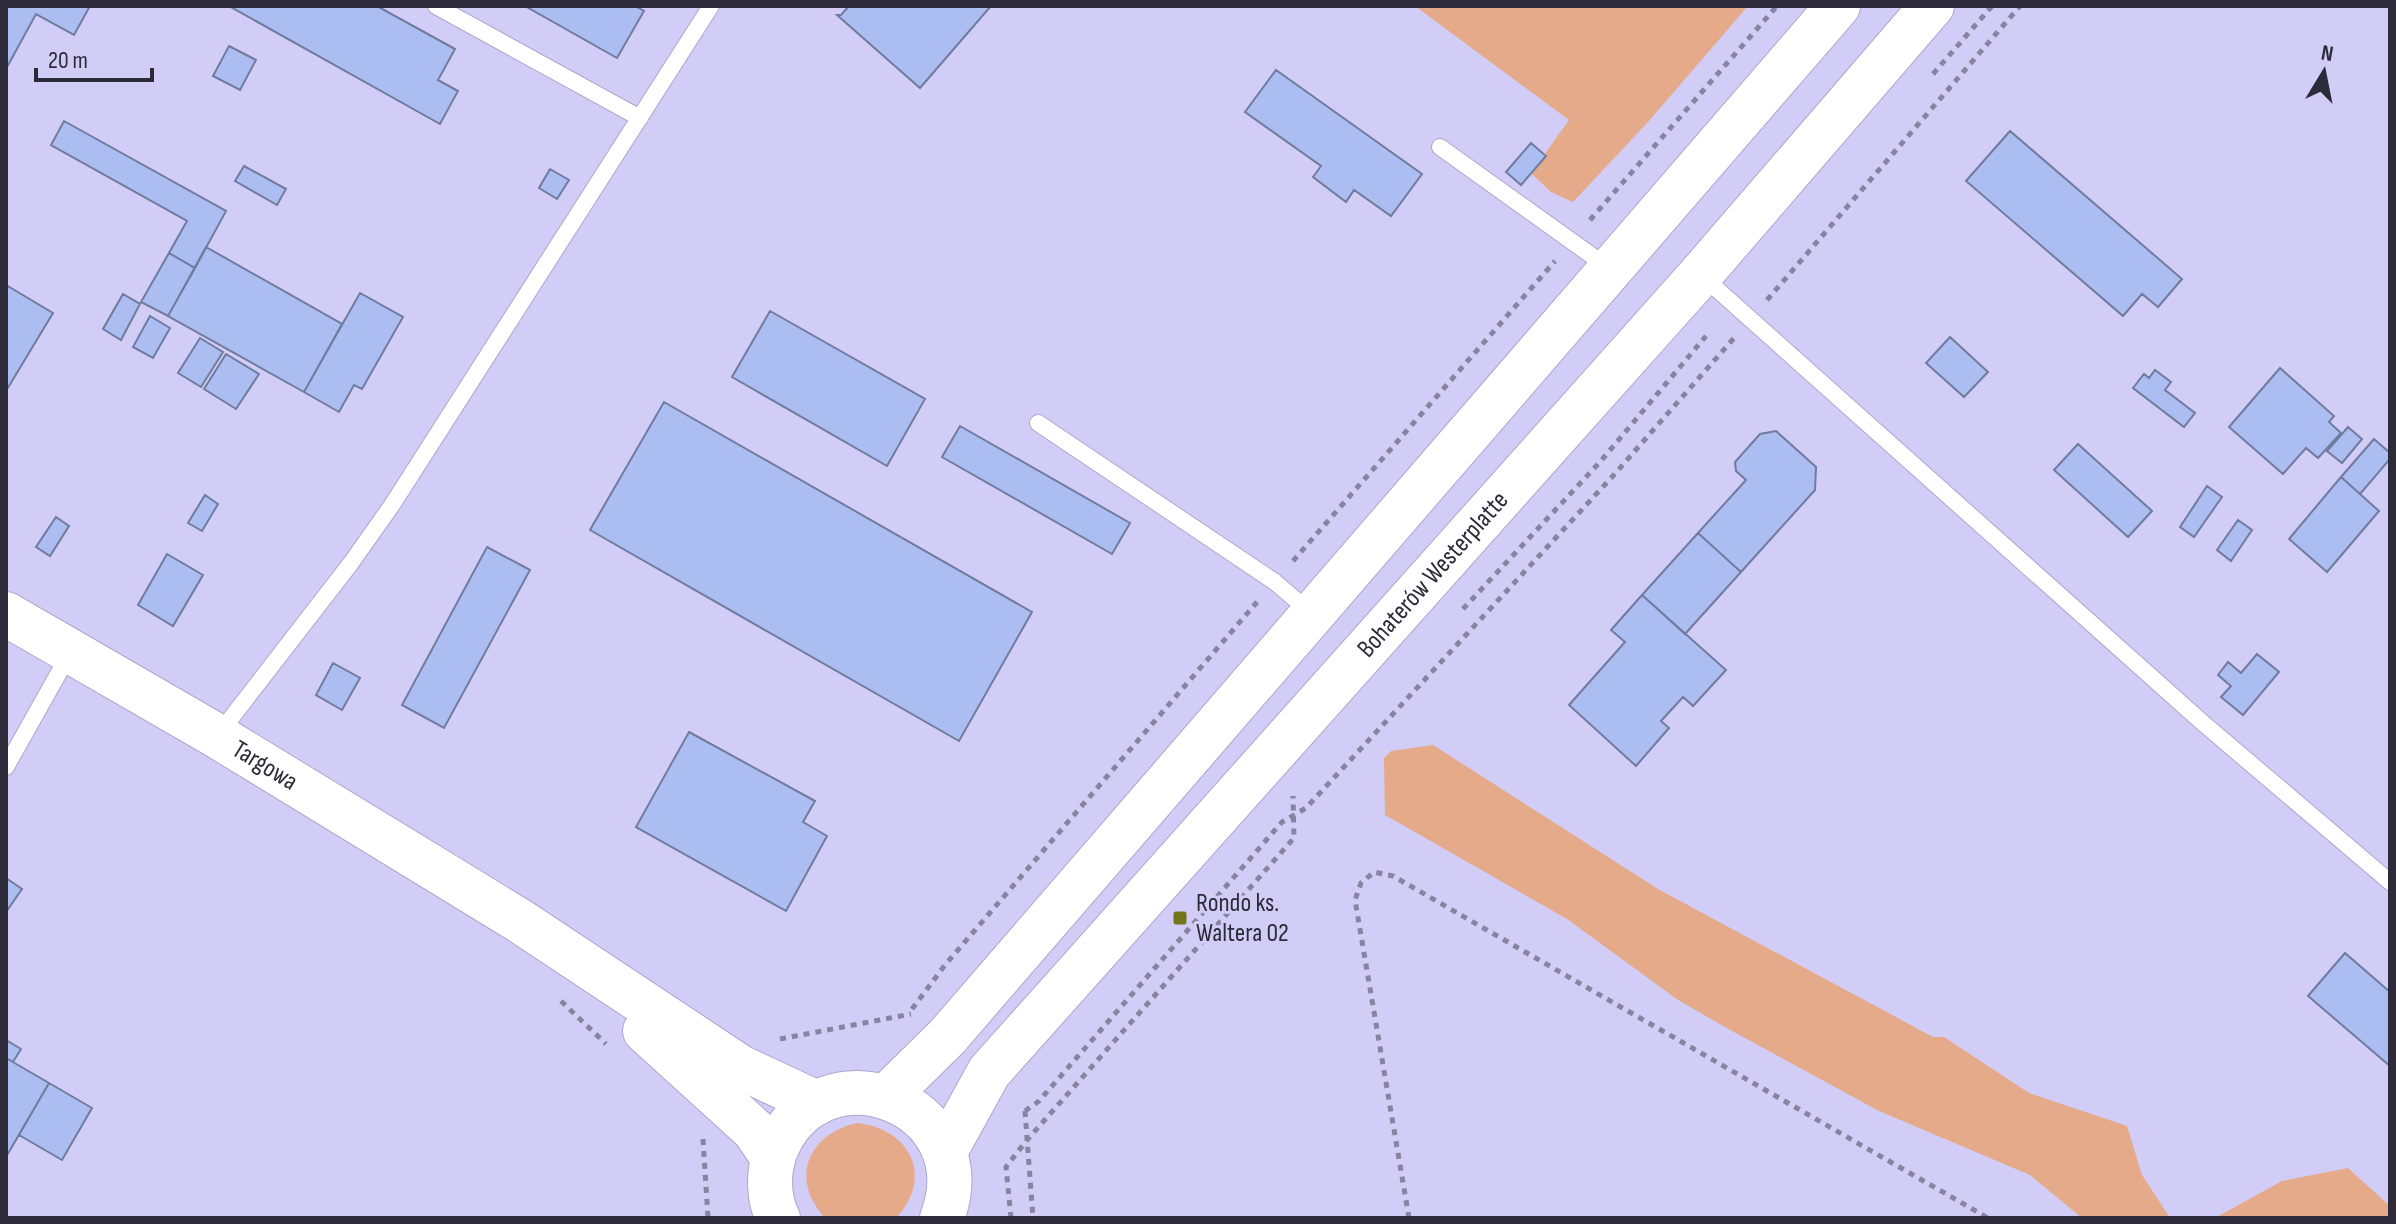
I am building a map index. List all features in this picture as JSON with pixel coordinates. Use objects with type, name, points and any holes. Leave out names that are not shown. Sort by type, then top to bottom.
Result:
[{"type":"main road","points":[[887,1096],[947,1037],[1838,6]]},
{"type":"main road","name":"Bohaterów Westerplatte","points":[[945,1152],[989,1072],[1700,275],[1932,6]]},
{"type":"main road","name":"Targowa","points":[[6,614],[217,736],[520,921],[740,1067],[817,1103]]},
{"type":"main road","name":"Targowa","points":[[520,921],[754,1130],[773,1158]]},
{"type":"main road","points":[[775,1216],[771,1195],[773,1158],[790,1126],[817,1103],[851,1092],[887,1096],[906,1105],[922,1117],[936,1134],[945,1152],[950,1184],[944,1218]]},
{"type":"lane","points":[[436,6],[640,118]]},
{"type":"lane","points":[[217,736],[392,505],[711,6]]},
{"type":"lane","points":[[1440,147],[1610,269]]},
{"type":"lane","points":[[1700,275],[2203,723],[2390,882]]},
{"type":"lane","points":[[1038,423],[1275,582],[1313,614]]},
{"type":"lane","points":[[6,767],[71,652]]},
{"type":"path","points":[[909,1013],[955,953],[1777,6]]},
{"type":"path","points":[[1930,77],[1992,6]]},
{"type":"path","points":[[1025,1111],[1039,1101],[1282,822],[1306,808],[1612,477],[2020,6]]},
{"type":"path","points":[[1462,610],[1600,462],[1733,304]]},
{"type":"path","points":[[1011,1218],[1006,1167],[1294,838],[1292,791]]},
{"type":"path","points":[[1409,1218],[1355,900],[1361,883],[1374,872],[1393,876],[1988,1218]]},
{"type":"shaded area","points":[[1415,6],[1748,6],[1648,122],[1573,202],[1551,192],[1531,173],[1569,120]]},
{"type":"shaded area","points":[[1433,745],[1658,889],[1933,1037],[1944,1037],[2029,1093],[2127,1126],[2142,1175],[2170,1218],[2082,1218],[2030,1175],[1879,1111],[1678,1000],[1567,919],[1385,815],[1384,758],[1391,751]]},
{"type":"shaded area","points":[[857,1123],[876,1127],[891,1135],[911,1157],[915,1172],[914,1187],[896,1218],[825,1218],[814,1203],[806,1174],[809,1160],[826,1137]]},
{"type":"shaded area","points":[[2348,1168],[2390,1206],[2390,1218],[2215,1218],[2282,1181]]},
{"type":"building","points":[[6,6],[90,6],[74,35],[36,14],[6,69]]},
{"type":"building","points":[[229,6],[377,6],[455,49],[438,80],[458,91],[440,124]]},
{"type":"building","points":[[525,6],[635,6],[644,11],[617,58]]},
{"type":"building","points":[[849,6],[991,6],[920,88],[837,15]]},
{"type":"building","points":[[229,46],[256,60],[240,90],[213,76]]},
{"type":"building","points":[[1276,70],[1422,174],[1391,216],[1354,190],[1346,202],[1313,177],[1321,166],[1245,112]]},
{"type":"building","points":[[64,121],[226,211],[195,268],[169,253],[187,221],[51,145]]},
{"type":"building","points":[[2010,131],[2182,279],[2158,307],[2142,294],[2123,316],[1966,181]]},
{"type":"building","points":[[1531,143],[1546,156],[1521,185],[1506,172]]},
{"type":"building","points":[[244,166],[286,189],[277,205],[235,181]]},
{"type":"building","points":[[550,169],[569,180],[557,199],[539,188]]},
{"type":"building","points":[[206,247],[342,324],[304,392],[168,316]]},
{"type":"building","points":[[169,253],[195,268],[168,316],[141,302]]},
{"type":"building","points":[[6,285],[53,313],[6,391]]},
{"type":"building","points":[[360,293],[403,317],[362,389],[354,385],[339,412],[304,392]]},
{"type":"building","points":[[123,294],[140,304],[121,340],[103,329]]},
{"type":"building","points":[[770,311],[925,399],[887,466],[732,377]]},
{"type":"building","points":[[150,316],[170,328],[153,358],[133,347]]},
{"type":"building","points":[[1950,337],[1988,372],[1964,397],[1926,363]]},
{"type":"building","points":[[200,338],[223,352],[201,387],[178,373]]},
{"type":"building","points":[[226,354],[259,374],[236,409],[204,389]]},
{"type":"building","points":[[2280,368],[2334,416],[2329,422],[2341,433],[2318,458],[2306,448],[2283,474],[2229,427]]},
{"type":"building","points":[[2155,370],[2171,382],[2165,390],[2195,413],[2184,427],[2133,388],[2144,374],[2149,378]]},
{"type":"building","points":[[664,402],[1032,612],[959,741],[590,530]]},
{"type":"building","points":[[960,426],[1130,523],[1112,554],[942,457]]},
{"type":"building","points":[[2348,427],[2362,439],[2342,463],[2327,451]]},
{"type":"building","points":[[1776,431],[1816,467],[1815,490],[1741,572],[1698,533],[1746,480],[1736,471],[1735,462],[1760,434]]},
{"type":"building","points":[[2374,439],[2390,453],[2390,459],[2360,494],[2341,477]]},
{"type":"building","points":[[2078,444],[2152,511],[2128,537],[2054,470]]},
{"type":"building","points":[[2341,477],[2379,511],[2327,572],[2289,539]]},
{"type":"building","points":[[2207,486],[2222,497],[2194,537],[2180,527]]},
{"type":"building","points":[[205,495],[218,504],[202,531],[188,523]]},
{"type":"building","points":[[56,517],[69,526],[50,556],[36,547]]},
{"type":"building","points":[[2238,520],[2252,530],[2231,561],[2217,550]]},
{"type":"building","points":[[1698,533],[1741,572],[1685,634],[1642,595]]},
{"type":"building","points":[[487,547],[530,570],[444,728],[402,705]]},
{"type":"building","points":[[167,554],[203,575],[173,626],[138,605]]},
{"type":"building","points":[[1642,595],[1726,670],[1693,706],[1683,697],[1661,721],[1669,728],[1636,766],[1569,705],[1625,642],[1611,630]]},
{"type":"building","points":[[2257,654],[2279,672],[2243,715],[2221,697],[2231,686],[2218,675],[2228,662],[2241,673]]},
{"type":"building","points":[[333,663],[360,678],[342,710],[316,695]]},
{"type":"building","points":[[689,732],[815,801],[803,822],[827,836],[786,911],[636,827]]},
{"type":"building","points":[[6,878],[22,889],[6,912]]},
{"type":"building","points":[[2345,953],[2390,992],[2390,1066],[2308,996]]},
{"type":"building","points":[[6,1040],[21,1049],[13,1062],[6,1058]]},
{"type":"building","points":[[6,1058],[49,1083],[6,1157]]},
{"type":"building","points":[[49,1083],[92,1108],[62,1160],[19,1135]]},
{"type":"place","name":"Rondo ks. Waltera 02","points":[[1180,918]]}]
